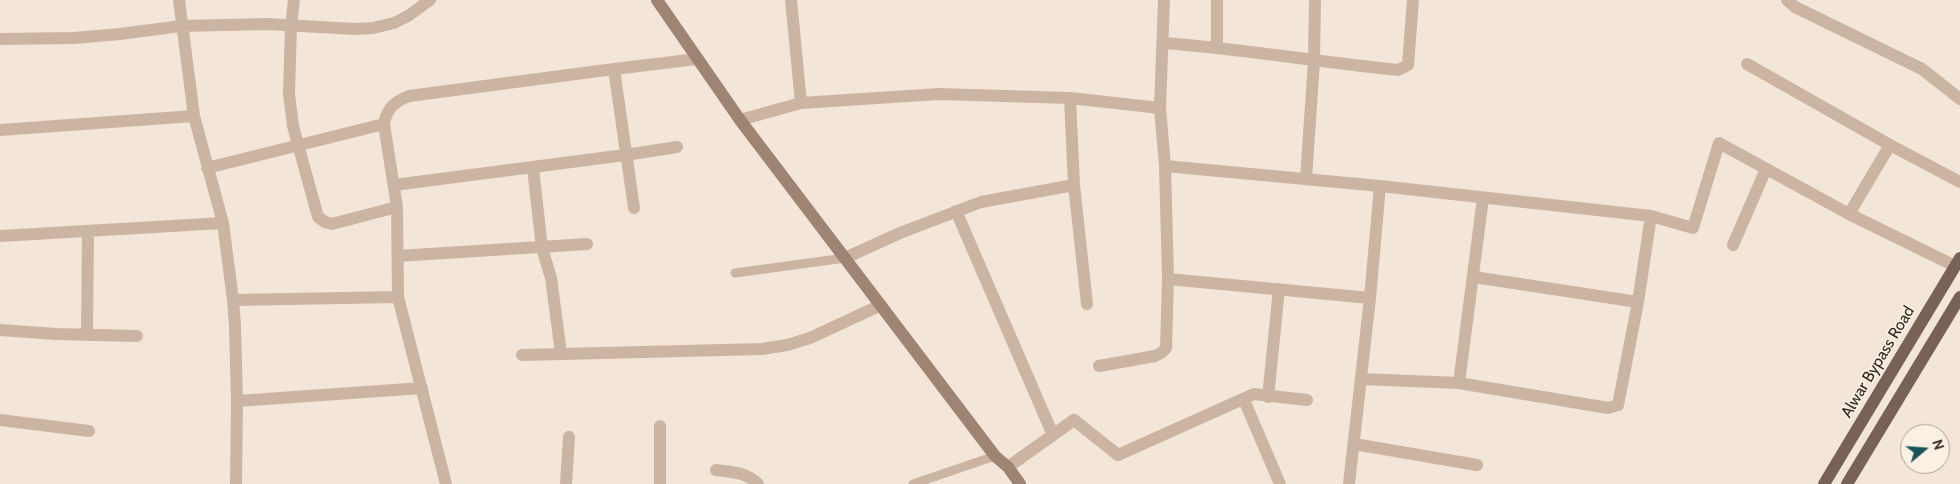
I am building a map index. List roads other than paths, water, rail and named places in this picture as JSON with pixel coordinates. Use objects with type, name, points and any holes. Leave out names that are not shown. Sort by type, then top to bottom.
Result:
[{"type":"main road","name":"Alwar Bypass Road","points":[[1824,484],[1957,262]]},
{"type":"main road","points":[[1847,484],[1960,297]]},
{"type":"street","points":[[179,0],[194,116],[223,223],[233,300],[237,401],[236,484]]},
{"type":"street","points":[[294,0],[290,26],[288,94],[293,126],[318,217],[332,224],[397,207]]},
{"type":"street","points":[[0,38],[74,38],[182,26],[268,24],[354,29],[373,28],[394,23],[408,16],[430,0]]},
{"type":"street","points":[[657,0],[740,120],[995,456],[1008,467],[1020,484]]},
{"type":"street","points":[[791,0],[801,103]]},
{"type":"street","points":[[1099,366],[1155,356],[1162,353],[1166,348],[1168,278],[1160,108],[1164,43],[1164,0]]},
{"type":"street","points":[[1216,0],[1217,47]]},
{"type":"street","points":[[1306,179],[1314,61],[1315,0]]},
{"type":"street","points":[[1164,43],[1217,47],[1314,61],[1398,70],[1408,65],[1413,0]]},
{"type":"street","points":[[1788,0],[1795,7],[1922,69],[1960,99]]},
{"type":"street","points":[[446,484],[398,297],[397,207],[384,124],[390,106],[409,96],[697,60]]},
{"type":"street","points":[[1747,64],[1890,145],[1960,182]]},
{"type":"street","points":[[614,69],[634,208]]},
{"type":"street","points":[[740,120],[801,103],[939,94],[1070,98],[1160,108]]},
{"type":"street","points":[[1070,98],[1074,185],[1087,304]]},
{"type":"street","points":[[0,130],[194,116]]},
{"type":"street","points":[[207,168],[384,124]]},
{"type":"street","points":[[1164,166],[1380,186],[1651,216],[1693,228],[1719,142],[1850,214],[1931,254],[1957,262]]},
{"type":"street","points":[[1850,214],[1890,145]]},
{"type":"street","points":[[394,185],[533,168],[676,146]]},
{"type":"street","points":[[533,168],[542,248],[554,293],[561,353]]},
{"type":"street","points":[[1733,245],[1766,169]]},
{"type":"street","points":[[845,258],[885,239],[982,202],[1074,185]]},
{"type":"street","points":[[1349,484],[1370,298],[1380,186]]},
{"type":"street","points":[[1459,383],[1483,198]]},
{"type":"street","points":[[956,211],[1053,435]]},
{"type":"street","points":[[1361,379],[1459,383],[1614,407],[1618,404],[1638,302],[1651,216]]},
{"type":"street","points":[[0,236],[223,223]]},
{"type":"street","points":[[88,231],[88,335]]},
{"type":"street","points":[[398,256],[587,244]]},
{"type":"street","points":[[1474,277],[1638,302]]},
{"type":"street","points":[[1168,278],[1370,298]]},
{"type":"street","points":[[1268,397],[1279,289]]},
{"type":"street","points":[[233,300],[398,297]]},
{"type":"street","points":[[522,355],[762,349],[787,345],[810,338],[881,305]]},
{"type":"street","points":[[0,330],[137,336]]},
{"type":"street","points":[[237,401],[422,388]]},
{"type":"street","points":[[1008,467],[1074,420],[1118,455],[1254,394],[1307,400]]},
{"type":"street","points":[[1244,400],[1280,484]]},
{"type":"street","points":[[0,420],[89,431]]},
{"type":"street","points":[[660,426],[660,484]]},
{"type":"street","points":[[566,484],[569,437]]},
{"type":"street","points":[[1354,444],[1478,465]]},
{"type":"street","points":[[716,470],[750,476],[758,484]]},
{"type":"lane","points":[[735,273],[845,258]]},
{"type":"lane","points":[[913,484],[995,456]]}]
